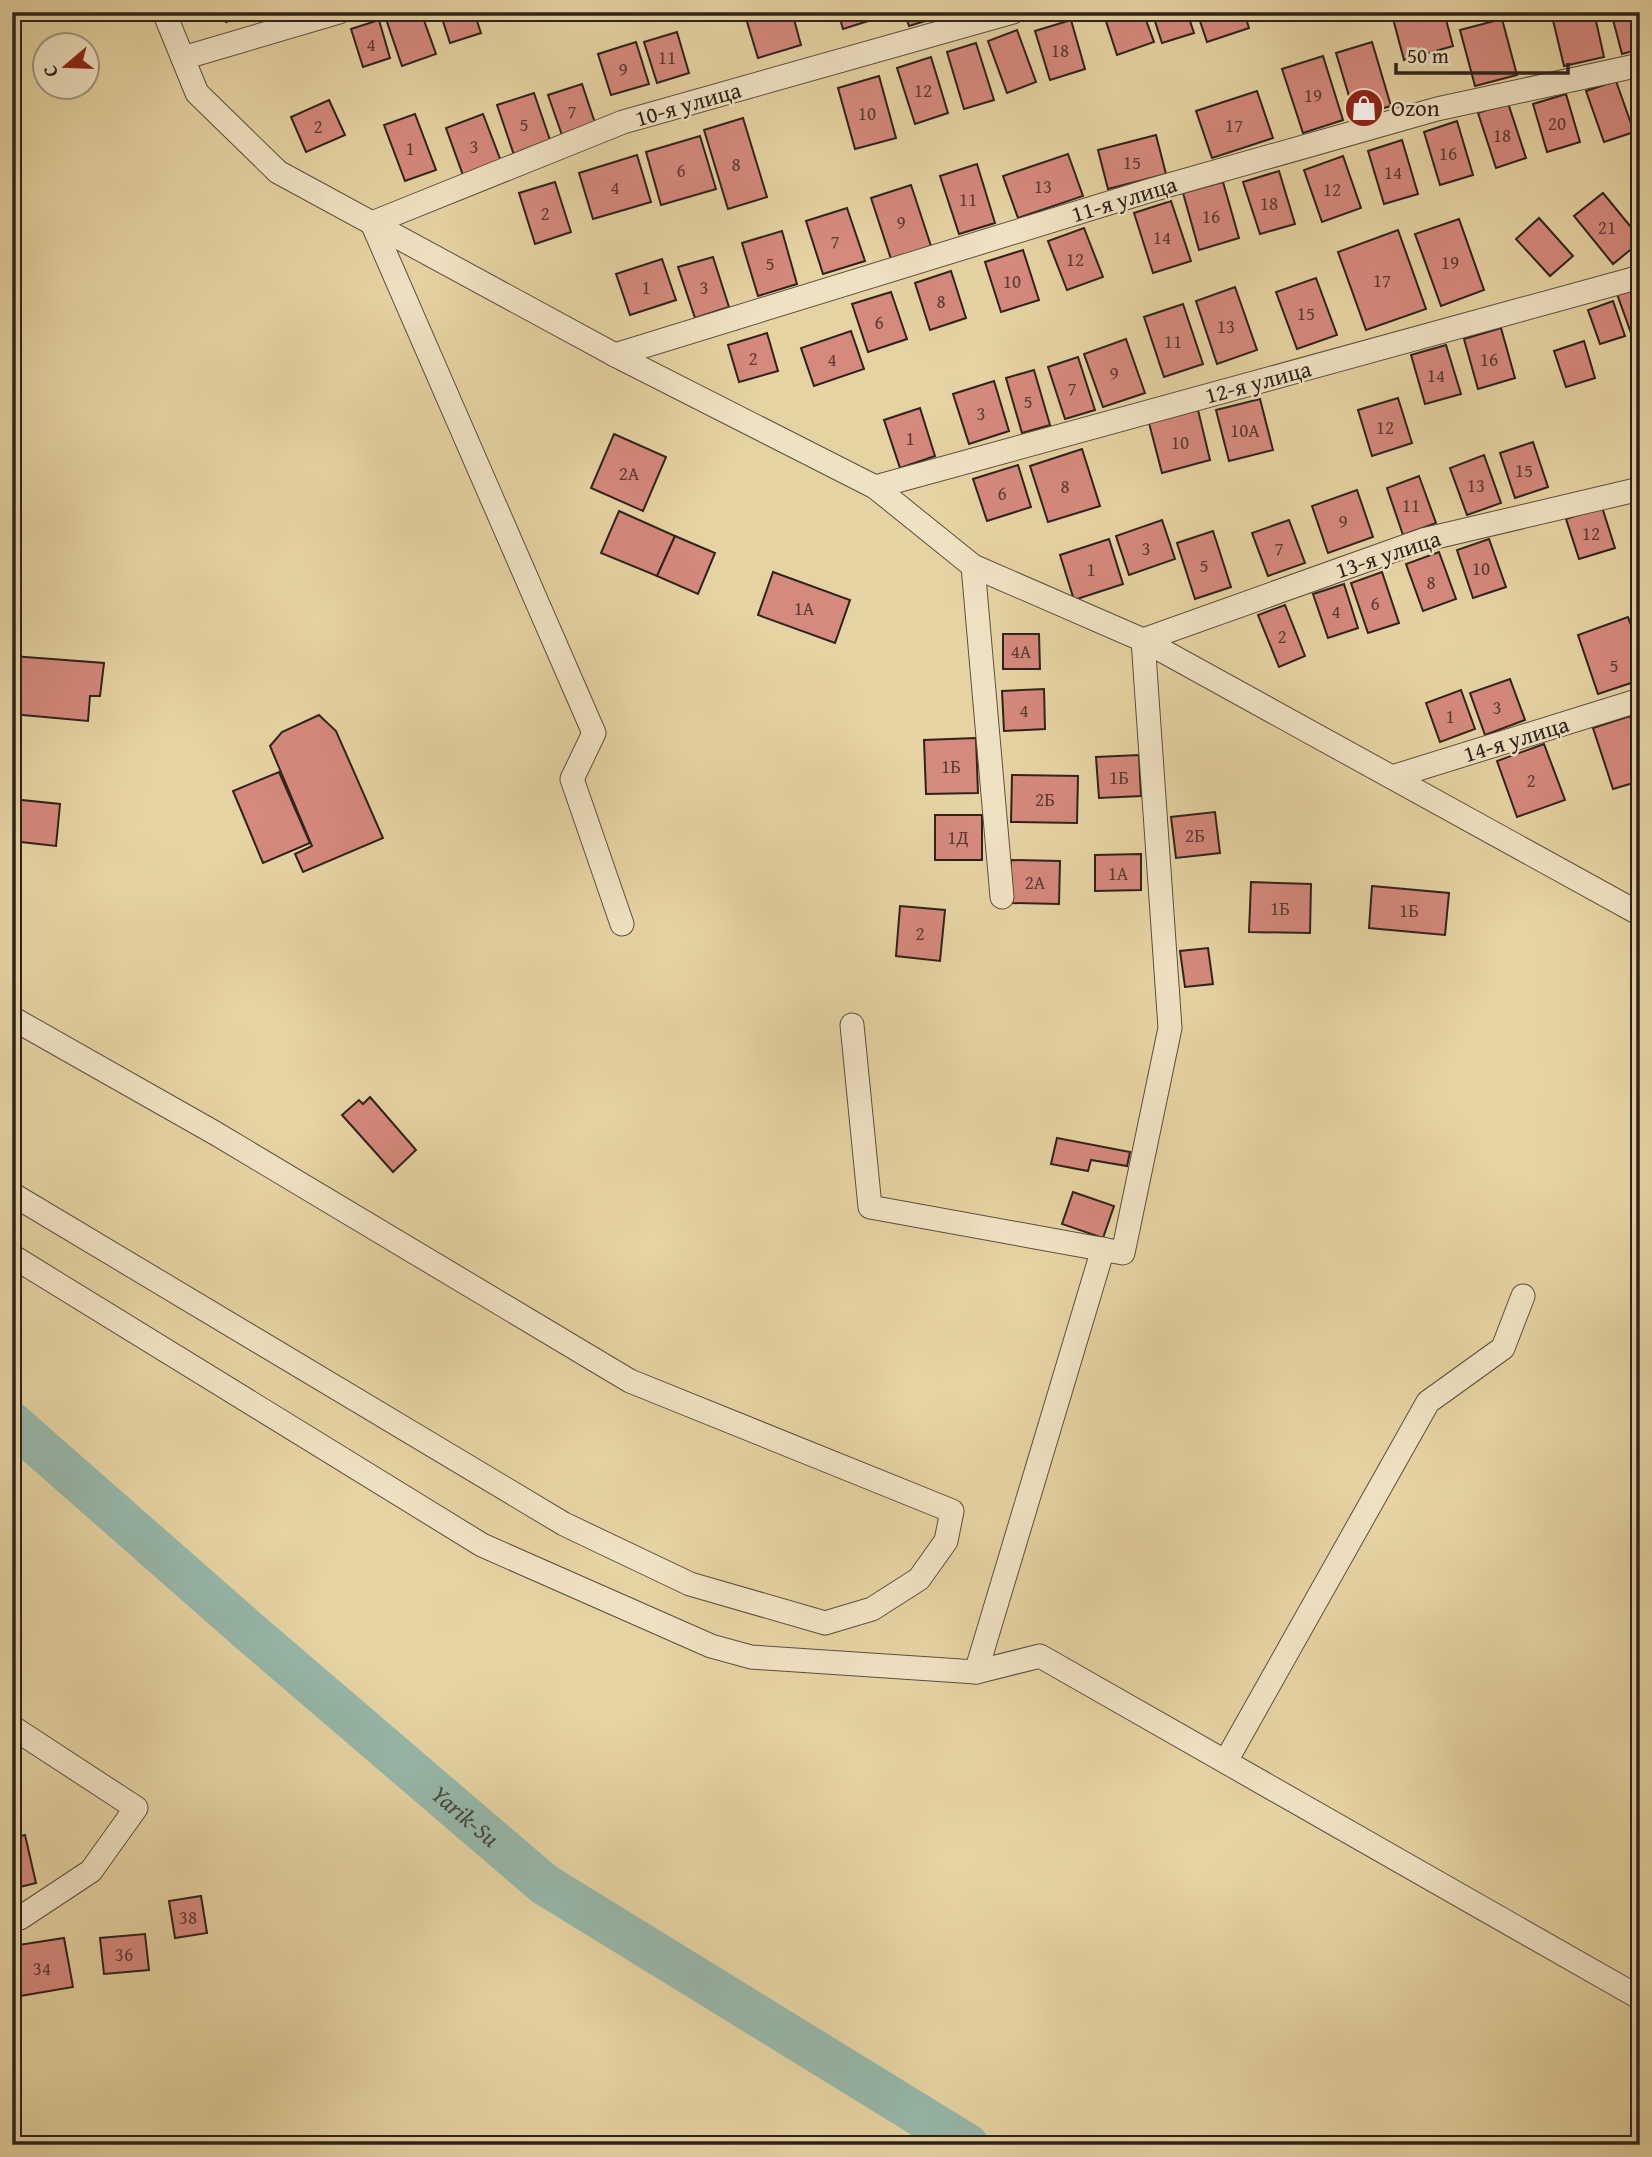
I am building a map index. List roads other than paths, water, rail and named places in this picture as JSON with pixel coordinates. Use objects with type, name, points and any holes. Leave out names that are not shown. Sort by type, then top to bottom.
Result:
[{"type":"street","points":[[164,12],[197,93],[278,172],[615,355],[875,487],[973,566],[1143,640],[1640,914]]},
{"type":"street","points":[[183,58],[339,12]]},
{"type":"street","name":"10-я улица","points":[[372,223],[623,122],[1013,12]]},
{"type":"street","name":"11-я улица","points":[[615,355],[1148,191],[1437,109],[1640,65]]},
{"type":"street","points":[[372,223],[594,733],[572,779],[622,924]]},
{"type":"street","name":"12-я улица","points":[[875,487],[1640,277]]},
{"type":"street","name":"13-я улица","points":[[1143,640],[1423,540],[1640,489]]},
{"type":"street","points":[[973,566],[1002,897]]},
{"type":"street","points":[[852,1025],[870,1207],[1123,1253],[1170,1028],[1143,640]]},
{"type":"street","name":"14-я улица","points":[[1392,777],[1640,701]]},
{"type":"street","points":[[12,1018],[215,1133],[630,1381],[952,1511],[946,1541],[919,1578],[873,1609],[825,1623],[690,1584],[564,1524],[12,1194]]},
{"type":"street","points":[[976,1672],[1102,1250]]},
{"type":"street","points":[[12,1256],[482,1545],[712,1646],[751,1657],[976,1672],[1040,1656],[1640,1998]]},
{"type":"street","points":[[1226,1760],[1427,1402],[1503,1348],[1523,1296]]},
{"type":"street","points":[[12,1727],[136,1808],[91,1871],[20,1918],[12,1919]]},
{"type":"waterway","name":"Yarik-Su","points":[[12,1423],[244,1627],[544,1884],[968,2145]]},
{"type":"place","name":"Ozon","points":[[1364,108]]}]
